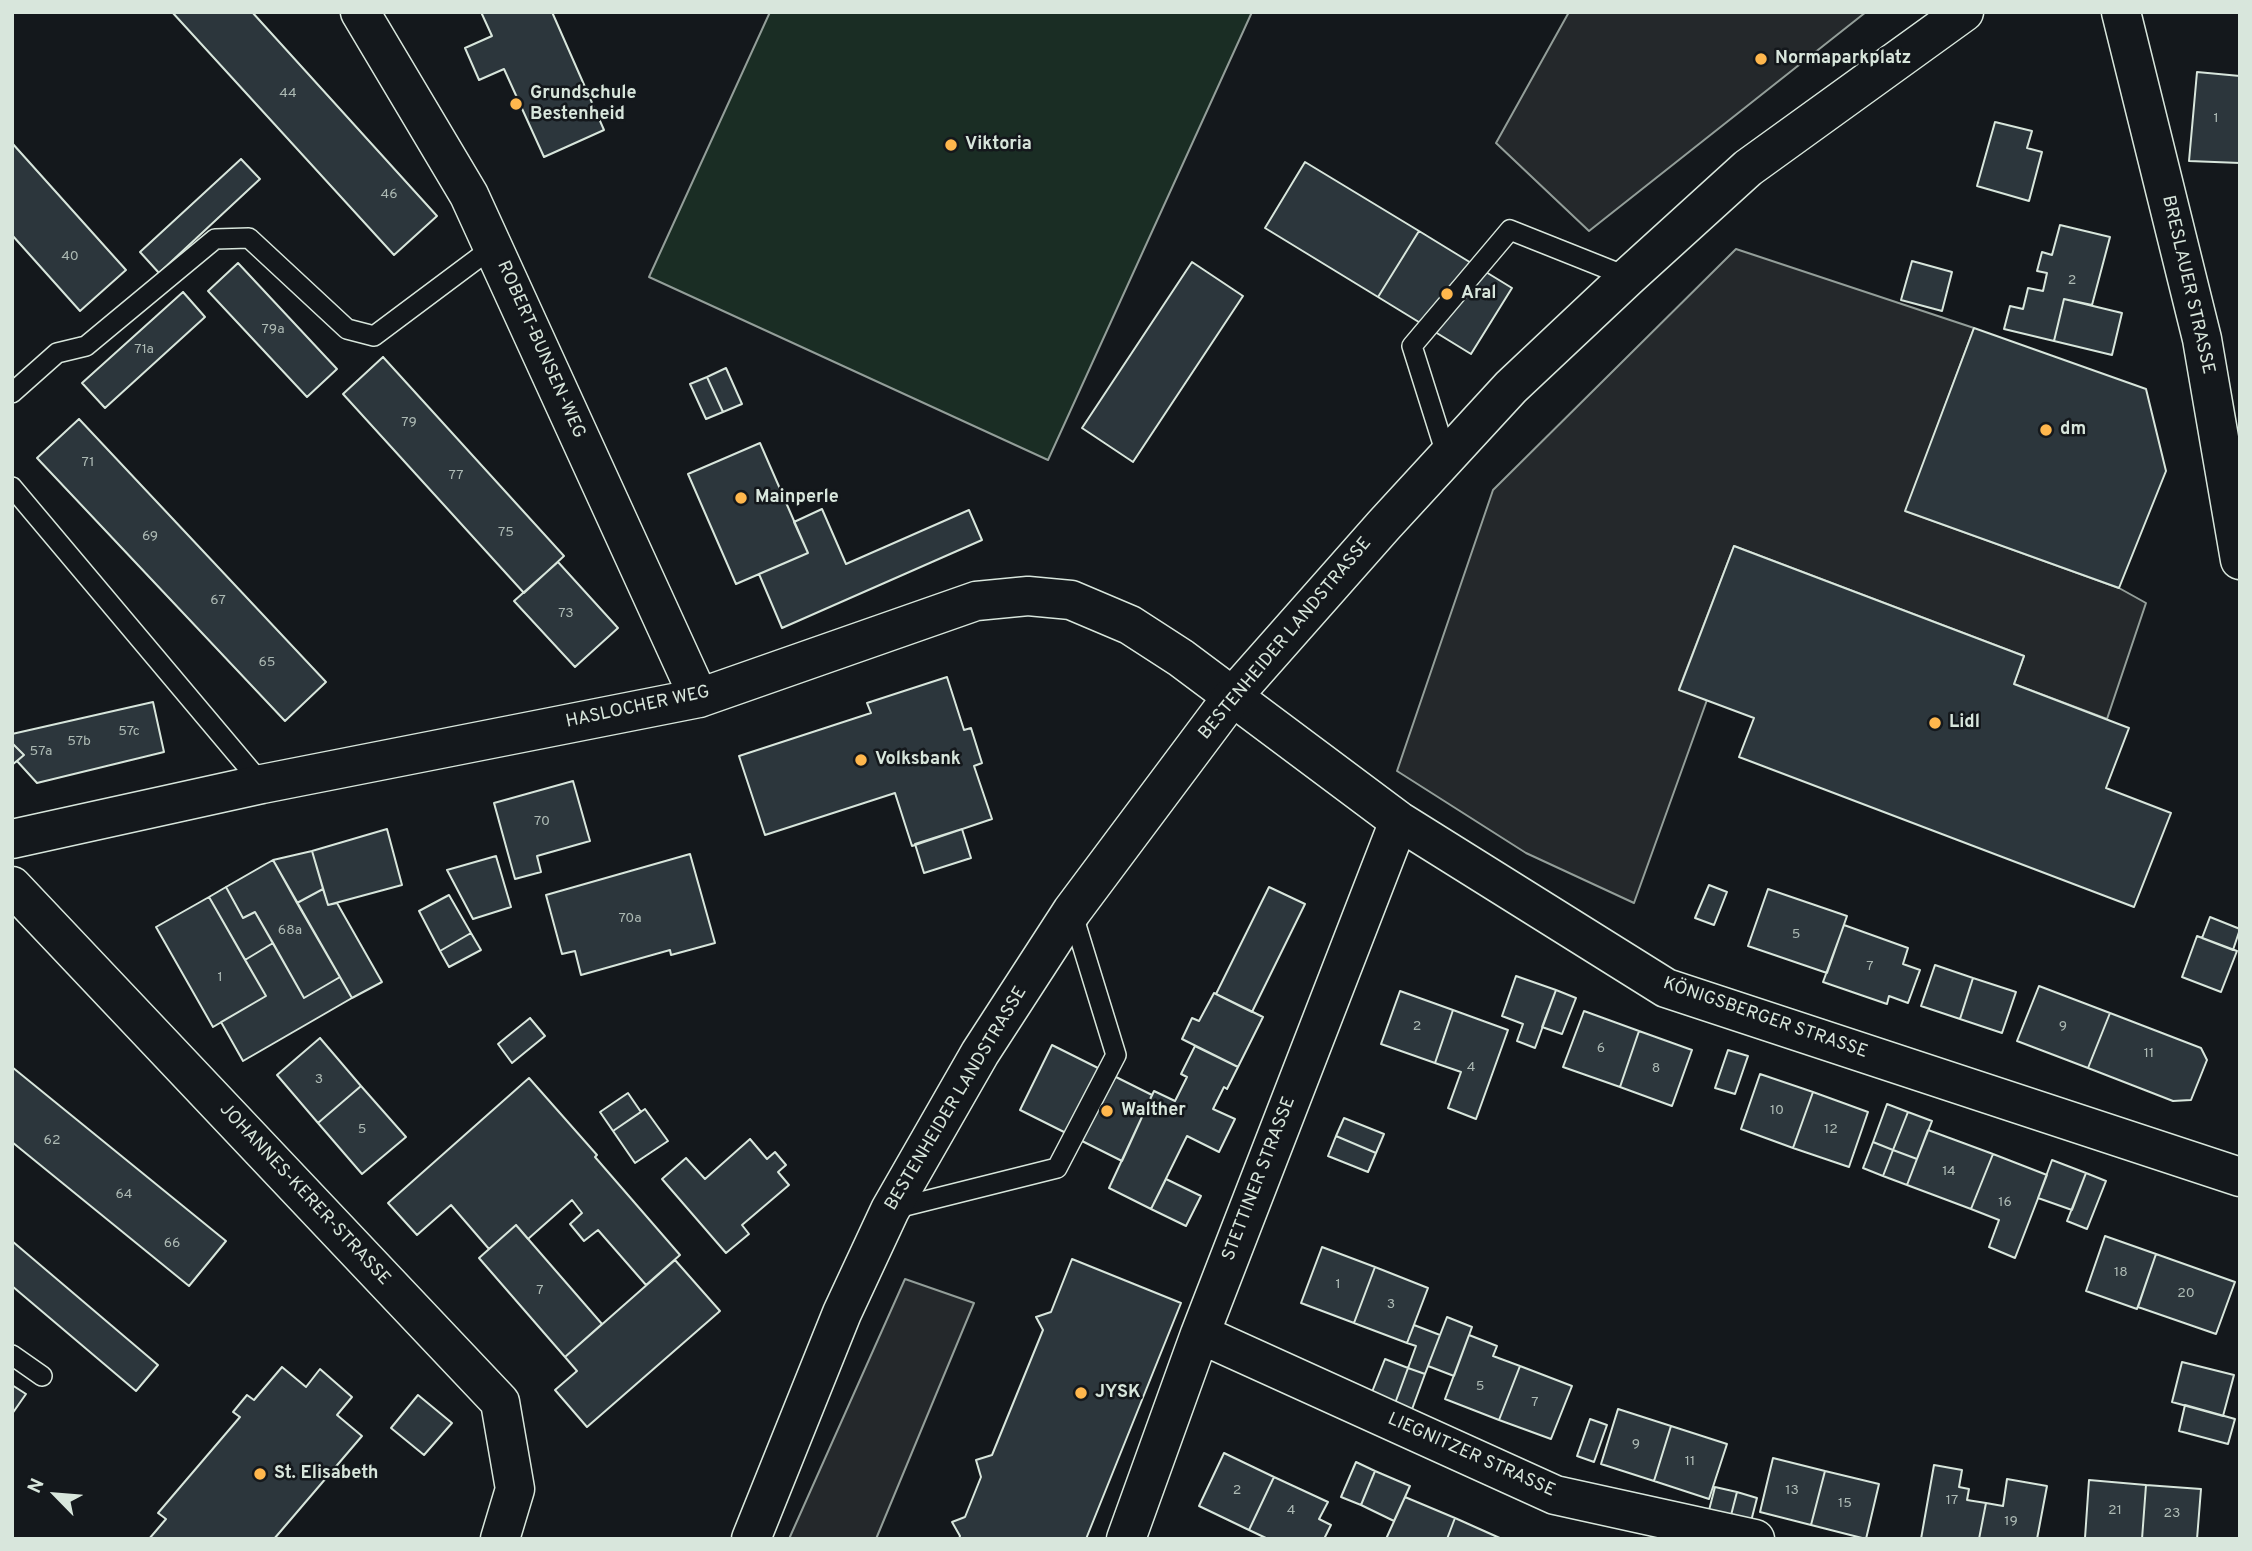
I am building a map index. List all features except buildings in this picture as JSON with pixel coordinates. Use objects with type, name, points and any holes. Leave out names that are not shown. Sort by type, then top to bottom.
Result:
[{"type":"street","name":"ROBERT-BUNSEN-WEG","points":[[360,12],[469,195],[699,698]]},
{"type":"street","name":"BESTENHEIDER LANDSTRASSE","points":[[751,1539],[842,1313],[890,1210],[980,1053],[1072,911],[1232,697],[1511,387],[1748,168],[1964,12]]},
{"type":"street","name":"BRESLAUER STRASSE","points":[[2121,12],[2202,339],[2240,560]]},
{"type":"street","name":"HASLOCHER WEG","points":[[12,839],[261,784],[699,698],[976,601],[1028,596],[1071,600],[1130,625],[1181,658],[1232,697]]},
{"type":"street","name":"KÖNIGSBERGER STRASSE","points":[[1232,697],[1399,821],[1666,988],[2240,1177]]},
{"type":"street","name":"STETTINER STRASSE","points":[[1126,1539],[1200,1334],[1399,821]]},
{"type":"street","name":"JOHANNES-KERER-STRASSE","points":[[12,886],[500,1402],[515,1489],[500,1539]]},
{"type":"street","name":"LIEGNITZER STRASSE","points":[[1200,1334],[1555,1495],[1755,1539]]},
{"type":"lane","points":[[1447,457],[1412,346],[1510,230],[1628,278]]},
{"type":"lane","points":[[12,393],[57,353],[86,346],[215,239],[249,238],[347,330],[374,337],[493,247]]},
{"type":"lane","points":[[12,487],[261,784]]},
{"type":"lane","points":[[890,1210],[1057,1168],[1116,1055],[1072,911]]},
{"type":"lane","points":[[12,1355],[43,1376]]},
{"type":"green space","name":"Viktoria","points":[[770,12],[1252,12],[1048,460],[649,277]]},
{"type":"shaded area","points":[[1569,12],[1866,12],[1589,231],[1496,143]]},
{"type":"shaded area","points":[[1736,249],[1974,328],[1906,511],[2119,588],[2146,603],[2107,719],[2014,684],[2024,656],[1734,546],[1679,689],[1707,700],[1634,903],[1526,853],[1397,771],[1493,490]]},
{"type":"shaded area","points":[[905,1279],[974,1303],[876,1539],[789,1539]]},
{"type":"place","name":"Normaparkplatz","points":[[1761,59]]},
{"type":"place","name":"Grundschule Bestenheid","points":[[516,104]]},
{"type":"place","name":"Viktoria","points":[[951,145]]},
{"type":"place","name":"Aral","points":[[1447,294]]},
{"type":"place","name":"dm","points":[[2046,430]]},
{"type":"place","name":"Mainperle","points":[[741,498]]},
{"type":"place","name":"Lidl","points":[[1935,723]]},
{"type":"place","name":"Volksbank","points":[[861,760]]},
{"type":"place","name":"Walther","points":[[1107,1111]]},
{"type":"place","name":"JYSK","points":[[1081,1393]]},
{"type":"place","name":"St. Elisabeth","points":[[260,1474]]}]
